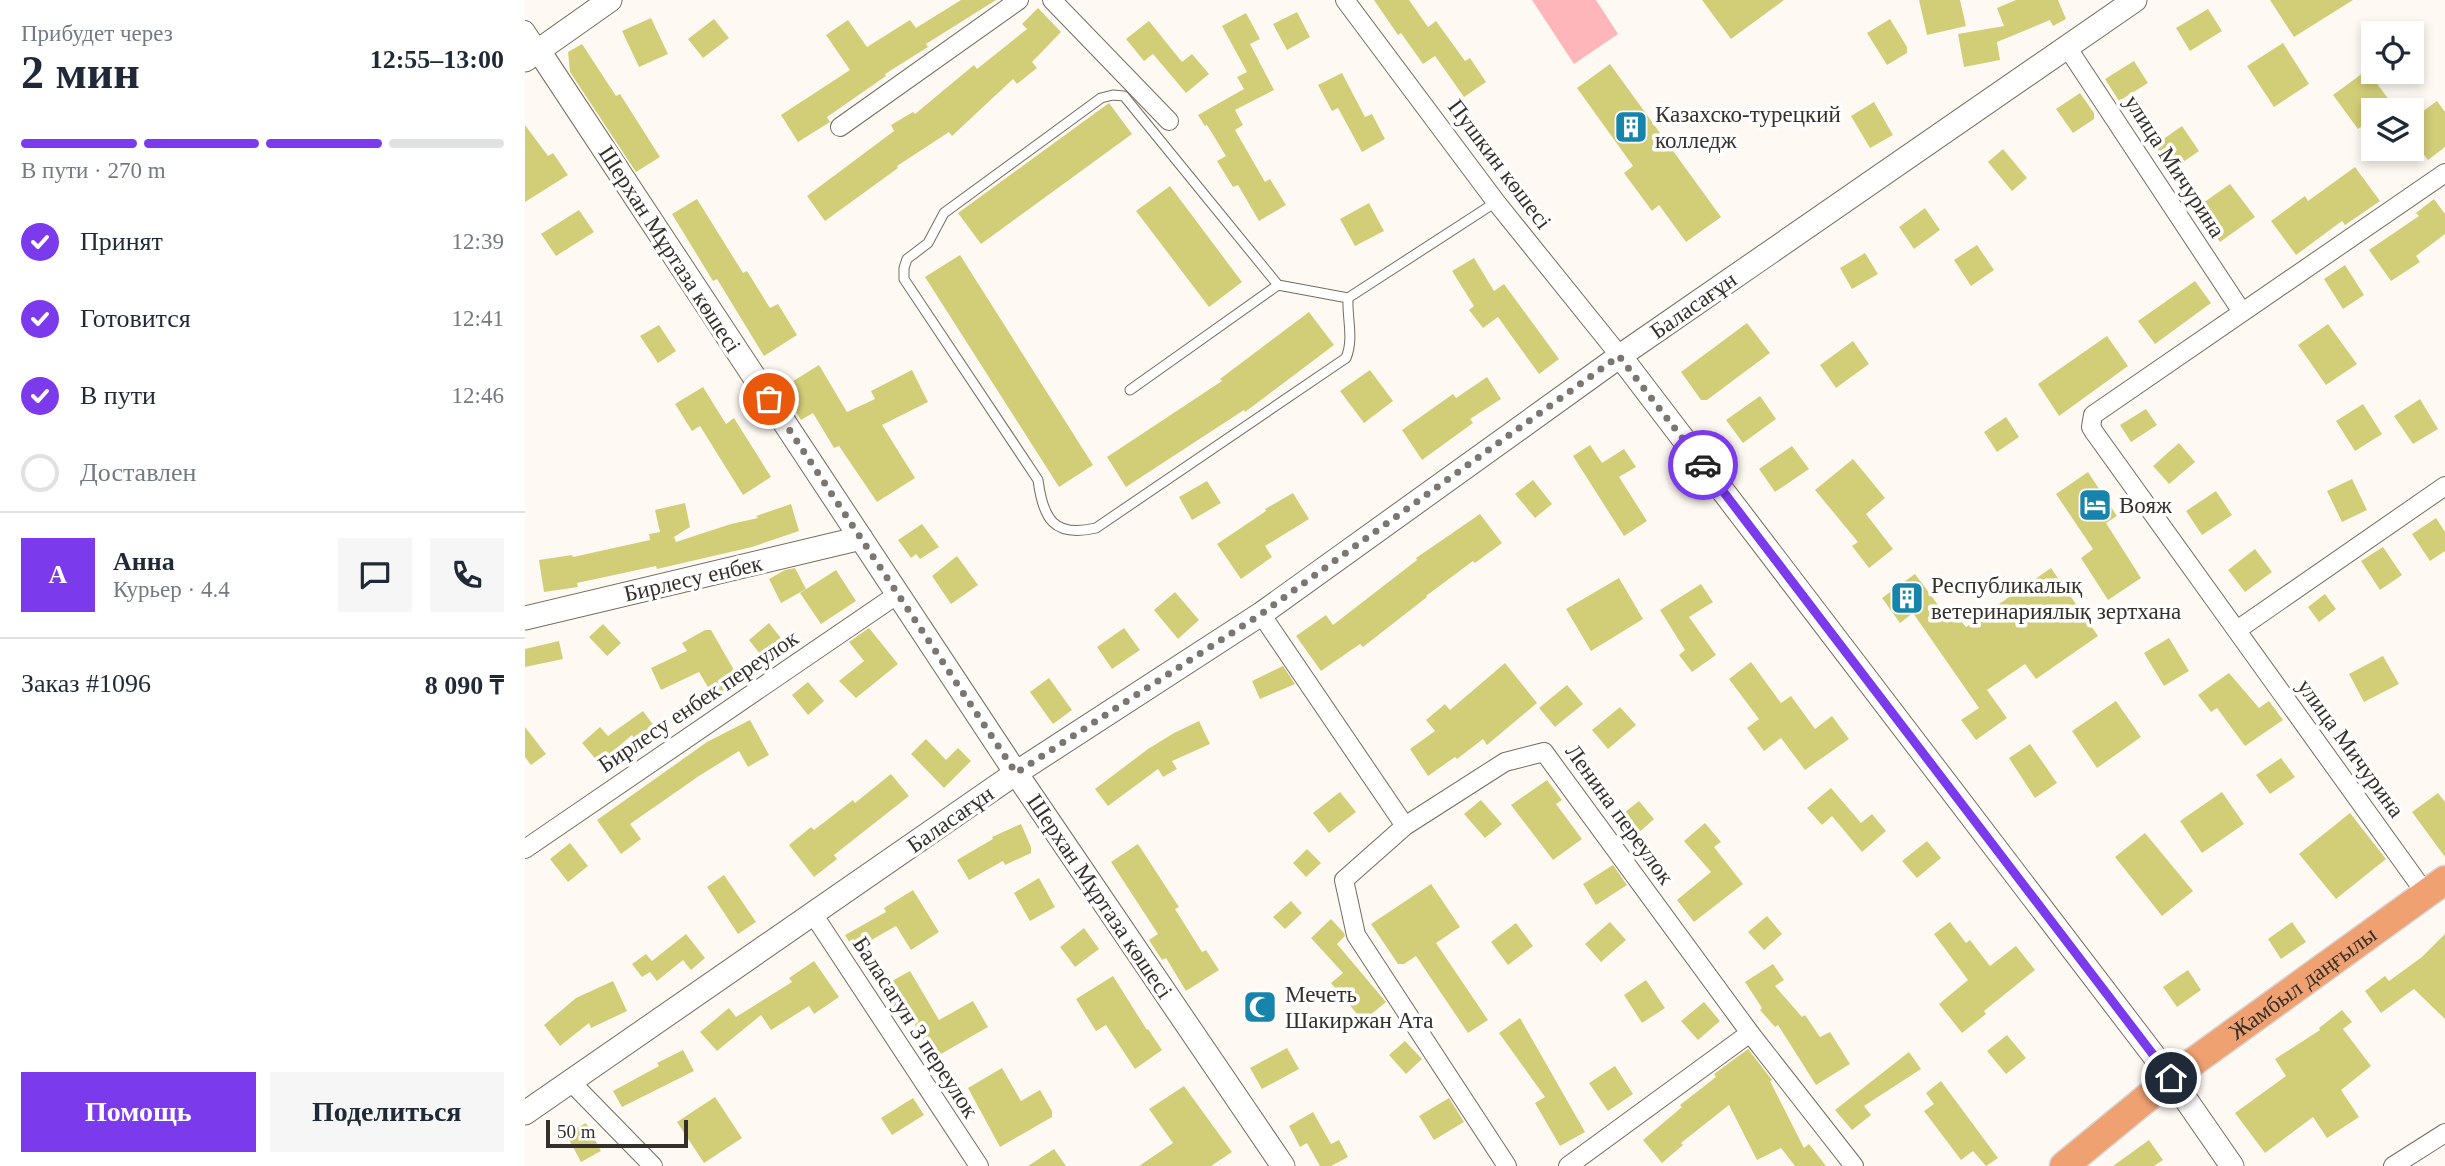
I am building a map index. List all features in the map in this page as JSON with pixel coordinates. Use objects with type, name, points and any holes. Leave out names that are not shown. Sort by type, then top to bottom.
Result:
[{"type":"main road","name":"Жамбыл даңғылы","points":[[2064,1166],[2171,1078],[2435,887]]},
{"type":"street","points":[[532,55],[610,0]]},
{"type":"street","points":[[839,127],[1019,0]]},
{"type":"street","points":[[1052,0],[1169,121]]},
{"type":"street","name":"Пушкин көшесі","points":[[1345,0],[1496,202],[1619,356]]},
{"type":"street","name":"Баласағұн","points":[[525,1112],[1016,773],[1261,614],[1619,356],[2135,0]]},
{"type":"street","name":"Шерхан Мұртаза көшесі","points":[[525,30],[532,55],[1283,1166]]},
{"type":"street","name":"улица Мичурина","points":[[2067,47],[2242,312]]},
{"type":"street","name":"улица Мичурина","points":[[2435,887],[2237,630],[2094,432],[2091,422],[2093,415],[2445,173]]},
{"type":"street","points":[[1619,356],[2171,1078],[2232,1166]]},
{"type":"street","points":[[2237,630],[2445,486]]},
{"type":"street","name":"Бирлесу енбек","points":[[525,618],[861,538]]},
{"type":"street","name":"Бирлесу енбек переулок","points":[[525,849],[898,594]]},
{"type":"street","points":[[1261,614],[1405,826]]},
{"type":"street","name":"Ленина переулок","points":[[1507,1166],[1356,935],[1344,880],[1405,826],[1505,762],[1544,752],[1750,1032],[1854,1166]]},
{"type":"street","name":"Баласагун 3 переулок","points":[[813,914],[979,1166]]},
{"type":"street","points":[[1567,1166],[1750,1032]]},
{"type":"street","points":[[570,1081],[653,1166]]},
{"type":"street","points":[[2393,1166],[2445,1133]]},
{"type":"lane","points":[[1349,298],[1347,315],[1352,345],[1346,358],[1096,528],[1076,533],[1061,529],[1051,520],[1041,503],[1038,480],[903,274],[907,259],[928,243],[944,213],[1101,98],[1113,95],[1124,96],[1278,285],[1349,298],[1496,202]]},
{"type":"lane","points":[[1130,390],[1278,285]]},
{"type":"shaded area","points":[[1532,0],[1596,0],[1618,34],[1574,64]]},
{"type":"building","points":[[961,0],[996,0],[926,44],[928,47],[885,74],[886,76],[827,117],[830,122],[798,142],[781,115],[850,70],[826,35],[848,20],[867,47],[910,20],[916,28]]},
{"type":"building","points":[[1374,0],[1409,0],[1428,27],[1436,21],[1465,61],[1470,58],[1486,82],[1464,97],[1435,56],[1423,64],[1401,33],[1398,35]]},
{"type":"building","points":[[1702,0],[1784,0],[1731,39]]},
{"type":"building","points":[[1919,0],[1960,0],[1966,26],[1927,35]]},
{"type":"building","points":[[2016,0],[2058,0],[2066,19],[2053,26],[2050,20],[1997,42],[2000,60],[1964,67],[1958,34],[2004,26],[1997,8]]},
{"type":"building","points":[[2270,0],[2353,0],[2294,37]]},
{"type":"building","points":[[1038,8],[1061,32],[1032,62],[1037,68],[1017,84],[1013,79],[952,136],[949,132],[897,166],[898,168],[825,221],[807,196],[894,131],[891,125],[913,112],[915,114],[974,65],[977,69],[1027,29],[1022,24]]},
{"type":"building","points":[[2208,9],[2222,31],[2190,51],[2176,28]]},
{"type":"building","points":[[1297,12],[1310,37],[1287,50],[1273,24]]},
{"type":"building","points":[[1246,13],[1260,39],[1250,44],[1274,90],[1235,110],[1243,125],[1235,130],[1265,182],[1270,179],[1286,205],[1259,221],[1238,185],[1233,187],[1217,161],[1226,156],[1198,115],[1244,89],[1237,77],[1247,72],[1222,26]]},
{"type":"building","points":[[651,18],[668,54],[639,67],[622,31]]},
{"type":"building","points":[[714,19],[729,38],[703,58],[688,39]]},
{"type":"building","points":[[1890,19],[1907,47],[1907,53],[1887,65],[1867,33]]},
{"type":"building","points":[[1149,21],[1182,62],[1192,54],[1209,74],[1186,93],[1153,54],[1144,61],[1126,39]]},
{"type":"building","points":[[2283,43],[2309,84],[2274,107],[2247,66]]},
{"type":"building","points":[[582,44],[616,96],[620,94],[660,157],[636,172],[570,72],[568,52]]},
{"type":"building","points":[[2134,61],[2148,83],[2119,101],[2105,79]]},
{"type":"building","name":"Казахско-турецкий колледж","points":[[1610,64],[1721,217],[1686,242],[1659,205],[1652,211],[1624,173],[1633,166],[1577,88]]},
{"type":"building","points":[[1342,73],[1365,117],[1372,114],[1385,139],[1362,152],[1338,108],[1332,111],[1318,85]]},
{"type":"building","points":[[2361,74],[2361,84],[2377,84],[2388,98],[2361,98],[2361,127],[2358,129],[2333,95]]},
{"type":"building","points":[[2080,93],[2094,113],[2094,119],[2073,133],[2056,109]]},
{"type":"building","points":[[2437,101],[2445,112],[2445,147],[2428,160],[2424,155],[2424,110]]},
{"type":"building","points":[[1874,102],[1893,135],[1870,148],[1851,116]]},
{"type":"building","points":[[1109,103],[1132,134],[981,244],[958,213]]},
{"type":"building","points":[[525,125],[548,156],[553,153],[568,175],[525,202]]},
{"type":"building","points":[[2182,126],[2199,151],[2170,171],[2152,147]]},
{"type":"building","points":[[2003,149],[2027,178],[2012,191],[1988,162]]},
{"type":"building","points":[[2355,167],[2380,201],[2345,225],[2342,221],[2296,255],[2271,221],[2305,196],[2308,201]]},
{"type":"building","points":[[2230,184],[2255,217],[2220,242],[2196,208]]},
{"type":"building","points":[[1170,186],[1242,282],[1209,307],[1136,211]]},
{"type":"building","points":[[697,199],[743,273],[747,271],[770,308],[778,304],[797,335],[764,356],[717,279],[713,281],[672,214]]},
{"type":"building","points":[[2434,199],[2445,214],[2445,234],[2416,256],[2420,262],[2391,281],[2369,250],[2419,216],[2416,213]]},
{"type":"building","points":[[1369,203],[1384,231],[1355,246],[1340,219]]},
{"type":"building","points":[[1925,208],[1940,230],[1914,249],[1899,227]]},
{"type":"building","points":[[579,210],[594,232],[556,256],[541,234]]},
{"type":"building","points":[[1977,245],[1994,270],[1971,286],[1954,260]]},
{"type":"building","points":[[1865,253],[1878,274],[1852,289],[1840,268]]},
{"type":"building","points":[[960,255],[1093,465],[1059,487],[925,277]]},
{"type":"building","points":[[1474,258],[1494,291],[1504,284],[1559,359],[1539,374],[1498,317],[1483,328],[1469,310],[1474,306],[1452,271]]},
{"type":"building","points":[[2345,265],[2364,295],[2343,309],[2324,279]]},
{"type":"building","points":[[2195,281],[2211,303],[2155,344],[2138,321]]},
{"type":"building","points":[[1309,312],[1334,345],[1245,412],[1244,410],[1126,487],[1107,457],[1222,381],[1220,379]]},
{"type":"building","points":[[1747,323],[1770,353],[1707,400],[1701,400],[1681,372]]},
{"type":"building","points":[[2328,324],[2357,364],[2326,385],[2298,345]]},
{"type":"building","points":[[659,325],[676,351],[658,363],[640,336]]},
{"type":"building","points":[[2107,336],[2128,366],[2059,416],[2038,384]]},
{"type":"building","points":[[1853,341],[1869,364],[1836,388],[1820,365]]},
{"type":"building","points":[[819,365],[847,412],[875,399],[871,391],[912,370],[928,402],[882,425],[915,478],[877,502],[839,446],[834,448],[813,413],[801,420],[782,388]]},
{"type":"building","points":[[1370,370],[1393,401],[1364,423],[1340,391]]},
{"type":"building","points":[[1487,377],[1501,399],[1470,419],[1473,423],[1422,460],[1402,430],[1453,394],[1456,398]]},
{"type":"building","points":[[703,387],[726,424],[734,418],[771,477],[743,495],[700,426],[692,431],[675,404]]},
{"type":"building","points":[[1760,396],[1776,419],[1743,443],[1726,420]]},
{"type":"building","points":[[2420,399],[2438,429],[2413,444],[2394,416]]},
{"type":"building","points":[[2363,404],[2382,434],[2355,451],[2336,421]]},
{"type":"building","points":[[2146,409],[2157,425],[2131,442],[2120,425]]},
{"type":"building","points":[[2006,417],[2019,437],[1997,452],[1984,432]]},
{"type":"building","points":[[2179,443],[2195,462],[2169,484],[2153,466]]},
{"type":"building","points":[[1590,445],[1602,463],[1624,449],[1636,467],[1619,477],[1647,521],[1624,536],[1573,456]]},
{"type":"building","points":[[1792,446],[1809,469],[1775,492],[1759,469]]},
{"type":"building","points":[[1853,459],[1885,498],[1866,514],[1893,549],[1869,568],[1852,546],[1858,542],[1815,490]]},
{"type":"building","points":[[2088,472],[2117,516],[2106,523],[2141,578],[2108,600],[2081,558],[2093,549],[2056,494]]},
{"type":"building","points":[[2352,479],[2367,510],[2342,522],[2327,491]]},
{"type":"building","points":[[1533,480],[1552,504],[1535,518],[1515,494]]},
{"type":"building","points":[[1207,481],[1221,503],[1192,520],[1179,497]]},
{"type":"building","points":[[2216,491],[2232,515],[2202,535],[2186,511]]},
{"type":"building","points":[[1293,493],[1309,519],[1265,546],[1272,557],[1241,579],[1217,544],[1266,511],[1265,509]]},
{"type":"building","points":[[685,503],[690,527],[674,537],[676,542],[758,518],[756,516],[791,504],[799,531],[752,547],[657,569],[656,566],[577,583],[578,587],[544,592],[539,560],[573,557],[650,540],[649,534],[660,532],[655,510]]},
{"type":"building","points":[[1480,514],[1502,543],[1426,596],[1363,647],[1360,644],[1321,671],[1296,636],[1326,615],[1333,625],[1417,560],[1416,558]]},
{"type":"building","points":[[2436,518],[2445,532],[2445,551],[2430,561],[2412,534]]},
{"type":"building","points":[[922,524],[939,547],[920,559],[916,554],[911,558],[898,540]]},
{"type":"building","points":[[2383,547],[2402,575],[2380,590],[2361,561]]},
{"type":"building","points":[[2255,549],[2272,572],[2245,592],[2228,570]]},
{"type":"building","points":[[957,556],[978,585],[951,604],[932,576]]},
{"type":"building","points":[[795,568],[806,589],[781,603],[769,579]]},
{"type":"building","points":[[2051,568],[2098,636],[2036,679],[2025,664],[1987,690],[2007,718],[1976,740],[1961,720],[1979,708],[1913,613],[1900,623],[1882,598],[1915,574],[1950,621],[1957,616],[1966,627]]},
{"type":"building","points":[[836,570],[856,601],[821,624],[800,593]]},
{"type":"building","points":[[1619,578],[1643,619],[1591,651],[1566,609]]},
{"type":"building","points":[[1701,584],[1713,602],[1689,617],[1716,655],[1692,672],[1679,655],[1685,650],[1660,610]]},
{"type":"building","points":[[1175,592],[1199,620],[1178,639],[1154,610]]},
{"type":"building","points":[[2325,594],[2336,609],[2319,622],[2308,607]]},
{"type":"building","points":[[769,623],[784,642],[764,659],[749,640]]},
{"type":"building","points":[[603,624],[621,643],[607,656],[589,637]]},
{"type":"building","points":[[869,628],[898,664],[856,698],[839,681],[864,661],[849,642]]},
{"type":"building","points":[[1124,628],[1140,650],[1112,669],[1097,647]]},
{"type":"building","points":[[705,630],[711,630],[742,684],[715,699],[699,672],[661,690],[651,668],[687,651],[682,643]]},
{"type":"building","points":[[2169,638],[2189,671],[2164,686],[2144,653]]},
{"type":"building","points":[[559,641],[563,659],[525,667],[525,649]]},
{"type":"building","points":[[2383,656],[2399,684],[2364,702],[2349,674]]},
{"type":"building","points":[[1751,662],[1781,703],[1791,696],[1815,729],[1832,716],[1849,739],[1805,770],[1781,738],[1764,751],[1747,728],[1759,719],[1729,679]]},
{"type":"building","points":[[1505,663],[1537,703],[1487,745],[1483,739],[1428,776],[1410,749],[1435,731],[1426,720],[1445,704],[1450,710]]},
{"type":"building","points":[[1283,666],[1295,684],[1260,699],[1252,681]]},
{"type":"building","points":[[2229,673],[2259,708],[2269,701],[2283,720],[2245,746],[2217,708],[2211,712],[2198,695]]},
{"type":"building","points":[[1049,678],[1072,710],[1053,724],[1030,692]]},
{"type":"building","points":[[808,682],[824,701],[808,715],[792,695]]},
{"type":"building","points":[[1567,685],[1583,704],[1555,727],[1539,708]]},
{"type":"building","points":[[2116,701],[2141,737],[2097,768],[2072,731]]},
{"type":"building","points":[[1620,707],[1636,725],[1608,749],[1592,730]]},
{"type":"building","points":[[643,711],[657,730],[638,743],[632,735],[599,763],[582,743],[600,727],[608,736]]},
{"type":"building","points":[[750,720],[769,755],[748,767],[739,751],[699,776],[630,824],[641,839],[621,854],[597,820],[707,742]]},
{"type":"building","points":[[1199,721],[1210,744],[1172,761],[1177,769],[1163,777],[1158,769],[1108,806],[1095,789],[1148,749]]},
{"type":"building","points":[[525,727],[546,754],[531,765],[525,757]]},
{"type":"building","points":[[926,739],[946,760],[958,748],[971,761],[944,788],[911,754]]},
{"type":"building","points":[[2030,744],[2057,783],[2035,798],[2009,758]]},
{"type":"building","points":[[2281,758],[2295,777],[2270,794],[2256,775]]},
{"type":"building","points":[[891,774],[909,796],[834,855],[837,859],[814,877],[789,845],[811,827],[814,830],[853,800],[855,803]]},
{"type":"building","points":[[1547,780],[1562,800],[1556,804],[1582,839],[1553,860],[1511,805]]},
{"type":"building","points":[[1831,788],[1861,823],[1872,814],[1886,831],[1862,852],[1832,816],[1822,825],[1807,808]]},
{"type":"building","points":[[1340,792],[1356,812],[1329,833],[1313,813]]},
{"type":"building","points":[[2222,792],[2244,824],[2202,853],[2180,821]]},
{"type":"building","points":[[2438,793],[2445,802],[2445,857],[2412,812]]},
{"type":"building","points":[[1481,800],[1502,824],[1485,838],[1464,814]]},
{"type":"building","points":[[1639,801],[1654,819],[1635,836],[1619,817]]},
{"type":"building","points":[[2350,813],[2386,859],[2336,899],[2299,854]]},
{"type":"building","points":[[1705,823],[1721,842],[1714,847],[1743,884],[1694,922],[1677,900],[1711,872],[1684,841]]},
{"type":"building","points":[[1021,824],[1031,853],[1005,865],[1003,861],[969,880],[957,860],[993,839],[992,837]]},
{"type":"building","points":[[2145,833],[2193,891],[2162,916],[2115,857]]},
{"type":"building","points":[[1927,841],[1941,858],[1917,878],[1902,861]]},
{"type":"building","points":[[570,843],[588,866],[568,882],[550,859]]},
{"type":"building","points":[[1138,844],[1179,907],[1175,909],[1202,952],[1206,950],[1219,970],[1186,991],[1166,958],[1162,960],[1149,940],[1158,934],[1111,862]]},
{"type":"building","points":[[1307,849],[1321,863],[1306,877],[1293,863]]},
{"type":"building","points":[[1613,865],[1627,885],[1596,905],[1583,884]]},
{"type":"building","points":[[724,875],[756,922],[738,934],[707,887]]},
{"type":"building","points":[[1039,878],[1055,907],[1030,921],[1014,893]]},
{"type":"building","points":[[1431,884],[1460,927],[1436,943],[1488,1020],[1468,1033],[1416,956],[1404,964],[1398,964],[1371,924]]},
{"type":"building","points":[[913,890],[939,932],[911,950],[896,926],[854,950],[845,935],[886,912],[884,908]]},
{"type":"building","points":[[1291,901],[1302,913],[1285,929],[1273,917]]},
{"type":"building","points":[[1767,916],[1782,934],[1764,950],[1748,932]]},
{"type":"building","points":[[1331,919],[1345,936],[1337,944],[1386,1002],[1363,1021],[1331,983],[1343,973],[1311,938]]},
{"type":"building","points":[[1610,922],[1626,940],[1601,962],[1585,944]]},
{"type":"building","points":[[1950,922],[1966,943],[1970,940],[1990,966],[2016,946],[2035,970],[1984,1011],[1986,1014],[1962,1033],[1939,1004],[1968,980],[1934,934]]},
{"type":"building","points":[[2292,922],[2306,942],[2281,959],[2268,939]]},
{"type":"building","points":[[1516,923],[1533,946],[1508,965],[1491,942]]},
{"type":"building","points":[[1084,928],[1099,949],[1075,967],[1060,947]]},
{"type":"building","points":[[686,934],[705,958],[691,970],[683,960],[657,981],[650,972],[642,977],[632,964],[646,954],[652,961]]},
{"type":"building","points":[[2445,934],[2445,1019],[2414,989],[2381,1013],[2365,991],[2385,976],[2389,981],[2422,957]]},
{"type":"building","points":[[814,961],[839,997],[814,1014],[809,1006],[771,1030],[761,1015],[717,1051],[700,1032],[729,1008],[736,1017],[792,982],[789,978]]},
{"type":"building","points":[[1773,964],[1784,980],[1775,986],[1802,1017],[1805,1015],[1820,1037],[1830,1032],[1850,1064],[1816,1085],[1778,1025],[1775,1027],[1760,1010],[1762,1008],[1745,982]]},
{"type":"building","points":[[2188,970],[2201,990],[2177,1007],[2163,987]]},
{"type":"building","points":[[910,971],[939,1020],[973,1001],[988,1027],[934,1058],[906,1009],[897,1014],[881,987]]},
{"type":"building","points":[[1113,976],[1162,1050],[1135,1069],[1106,1025],[1096,1031],[1076,999]]},
{"type":"building","points":[[1646,980],[1665,1008],[1642,1023],[1624,995]]},
{"type":"building","points":[[613,981],[627,1011],[591,1028],[589,1023],[560,1046],[544,1025],[576,998]]},
{"type":"building","points":[[1704,1002],[1720,1021],[1698,1040],[1681,1021]]},
{"type":"building","points":[[2342,1010],[2352,1022],[2343,1029],[2371,1066],[2341,1090],[2359,1117],[2327,1138],[2313,1117],[2265,1153],[2235,1113],[2286,1076],[2275,1059],[2320,1030],[2319,1028]]},
{"type":"building","points":[[1520,1018],[1585,1132],[1560,1146],[1535,1103],[1545,1097],[1499,1033]]},
{"type":"building","points":[[2007,1035],[2026,1058],[2006,1074],[1987,1051]]},
{"type":"building","points":[[1405,1041],[1422,1059],[1406,1074],[1389,1055]]},
{"type":"building","points":[[1287,1048],[1299,1069],[1262,1089],[1250,1068]]},
{"type":"building","points":[[1748,1049],[1772,1080],[1770,1081],[1804,1148],[1809,1144],[1826,1166],[1795,1166],[1781,1148],[1757,1160],[1729,1105],[1681,1143],[1683,1145],[1662,1163],[1643,1140],[1682,1107],[1680,1105],[1716,1077],[1714,1074]]},
{"type":"building","points":[[683,1050],[694,1071],[622,1107],[613,1091]]},
{"type":"building","points":[[1909,1052],[1921,1069],[1864,1106],[1871,1115],[1852,1130],[1835,1110]]},
{"type":"building","points":[[1615,1066],[1633,1094],[1608,1111],[1589,1083]]},
{"type":"building","points":[[1002,1068],[1021,1101],[1040,1090],[1052,1111],[1052,1117],[1000,1147],[968,1088]]},
{"type":"building","points":[[1941,1081],[1998,1158],[1986,1166],[1973,1151],[1961,1160],[1924,1111],[1934,1104],[1926,1093]]},
{"type":"building","points":[[1184,1086],[1232,1152],[1211,1166],[1139,1166],[1173,1143],[1149,1109]]},
{"type":"building","points":[[715,1097],[742,1138],[704,1163],[677,1122]]},
{"type":"building","points":[[913,1098],[924,1115],[892,1135],[881,1118]]},
{"type":"building","points":[[1449,1098],[1464,1122],[1434,1140],[1419,1116]]},
{"type":"building","points":[[1313,1112],[1331,1144],[1339,1140],[1348,1157],[1331,1166],[1320,1166],[1307,1143],[1300,1147],[1289,1126]]},
{"type":"building","points":[[586,1123],[601,1151],[581,1162],[566,1134]]},
{"type":"building","points":[[2149,1140],[2163,1160],[2154,1166],[2113,1166]]},
{"type":"building","points":[[1054,1149],[1066,1166],[1028,1166]]},
{"type":"way so far","points":[[769,399],[1016,773],[1261,614],[1619,356],[1703,465]]},
{"type":"place","name":"Казахско-турецкий колледж","points":[[1631,127]]},
{"type":"place","name":"Вояж","points":[[2095,505]]},
{"type":"place","name":"Республикалық ветеринариялық зертхана","points":[[1907,598]]},
{"type":"place","name":"Мечеть Шакиржан Ата","points":[[1260,1007]]},
{"type":"route","points":[[1703,465],[2171,1078]]}]
